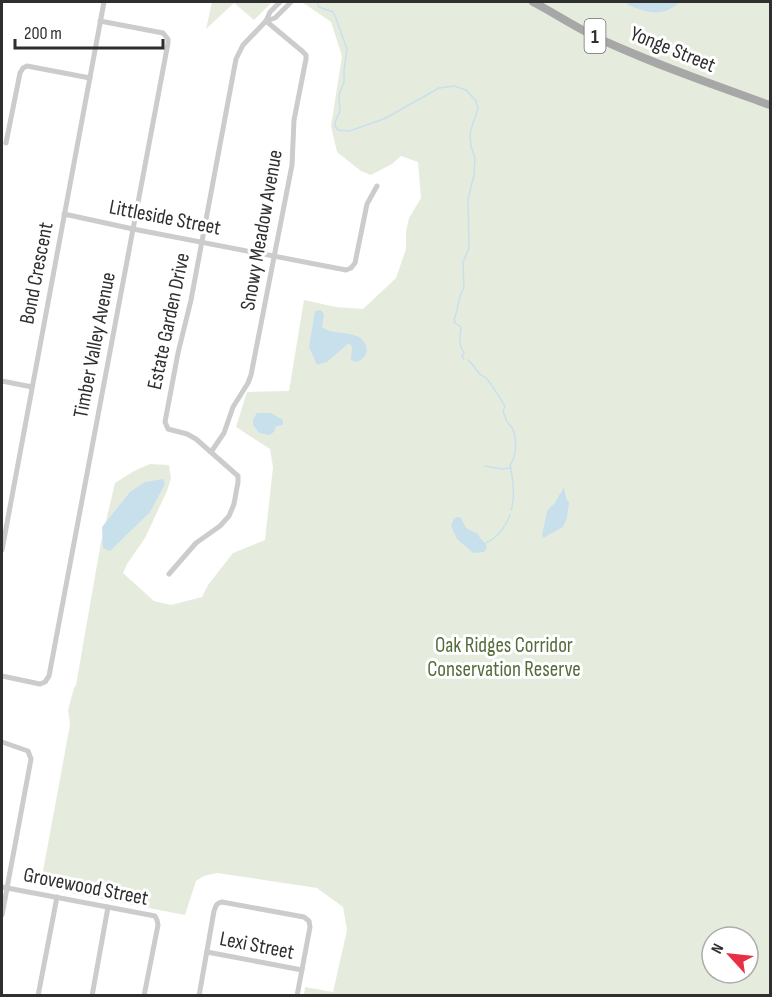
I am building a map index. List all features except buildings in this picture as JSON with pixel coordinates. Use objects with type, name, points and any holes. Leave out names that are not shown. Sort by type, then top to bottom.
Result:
[{"type":"main road","name":"Yonge Street","points":[[533,2],[600,39],[639,56],[687,76],[771,105]]},
{"type":"street","name":"Bond Crescent","points":[[2,550],[4,524],[104,2]]},
{"type":"street","name":"Estate Garden Drive","points":[[170,574],[196,543],[224,522],[234,504],[238,476],[192,437],[168,429],[165,422],[191,300],[236,59],[243,45],[280,2]]},
{"type":"street","name":"Estate Garden Drive","points":[[266,21],[276,18],[291,2]]},
{"type":"street","name":"Timber Valley Avenue","points":[[2,676],[39,684],[45,682],[49,676],[168,39],[161,33],[100,21]]},
{"type":"street","name":"Snowy Meadow Avenue","points":[[211,452],[224,434],[233,406],[251,375],[292,165],[294,120],[306,57],[266,21]]},
{"type":"street","points":[[6,142],[22,68],[27,66],[90,78]]},
{"type":"street","name":"Littleside Street","points":[[64,214],[346,270],[355,263],[367,204],[377,186]]},
{"type":"street","points":[[2,381],[32,387]]},
{"type":"street","points":[[2,742],[28,751],[31,759],[4,887],[2,915]]},
{"type":"street","name":"Grovewood Street","points":[[4,887],[155,916],[158,925],[144,996]]},
{"type":"street","points":[[38,996],[57,897]]},
{"type":"street","points":[[199,996],[216,905],[222,902],[309,921],[310,927],[297,996]]},
{"type":"street","points":[[92,996],[108,907]]},
{"type":"street","name":"Lexi Street","points":[[207,952],[302,970]]},
{"type":"green space","points":[[212,2],[272,2],[254,20],[234,3],[206,29]]},
{"type":"green space","name":"Oak Ridges Corridor Conservation Reserve","points":[[302,2],[770,2],[770,995],[304,995],[305,987],[333,992],[347,930],[343,907],[317,888],[217,873],[204,876],[196,881],[185,915],[40,887],[69,730],[68,710],[76,685],[101,542],[115,483],[150,464],[169,465],[171,478],[167,491],[145,538],[123,573],[154,601],[171,605],[202,597],[208,585],[233,553],[265,540],[273,467],[270,449],[236,427],[247,392],[289,391],[304,300],[336,307],[363,309],[396,278],[406,249],[409,218],[421,198],[418,162],[401,156],[392,164],[371,175],[361,171],[337,152],[331,126],[342,56],[331,22]]},
{"type":"water","points":[[626,2],[680,2],[661,12],[649,12],[628,5]]},
{"type":"water","points":[[321,310],[324,315],[322,327],[333,332],[359,337],[366,346],[365,356],[357,362],[351,360],[352,347],[349,343],[327,362],[317,365],[309,347],[315,311]]},
{"type":"water","points":[[258,413],[271,413],[283,420],[283,425],[276,426],[274,432],[269,435],[259,433],[253,425],[253,420]]},
{"type":"water","points":[[163,479],[165,484],[150,512],[110,551],[103,548],[102,527],[130,492],[145,482]]},
{"type":"water","points":[[564,487],[569,503],[567,518],[563,527],[543,538],[547,511]]},
{"type":"water","points":[[454,518],[461,518],[466,528],[478,534],[485,543],[487,547],[484,552],[473,553],[457,539],[451,526]]},
{"type":"waterway","points":[[317,2],[319,7],[333,12],[347,49],[344,82],[339,95],[340,111],[335,122],[338,130],[349,131],[384,119],[439,88],[454,86],[466,90],[476,101],[478,109],[470,136],[475,158],[474,175],[468,199],[469,248],[463,262],[464,288],[454,319],[455,323],[461,327],[460,343],[464,359]]},
{"type":"waterway","points":[[468,360],[488,380],[499,397],[505,407],[503,411],[507,422],[515,436],[513,460],[510,465],[514,493],[511,510]]},
{"type":"waterway","points":[[485,466],[511,468]]},
{"type":"waterway","points":[[486,543],[501,532],[510,515]]}]
